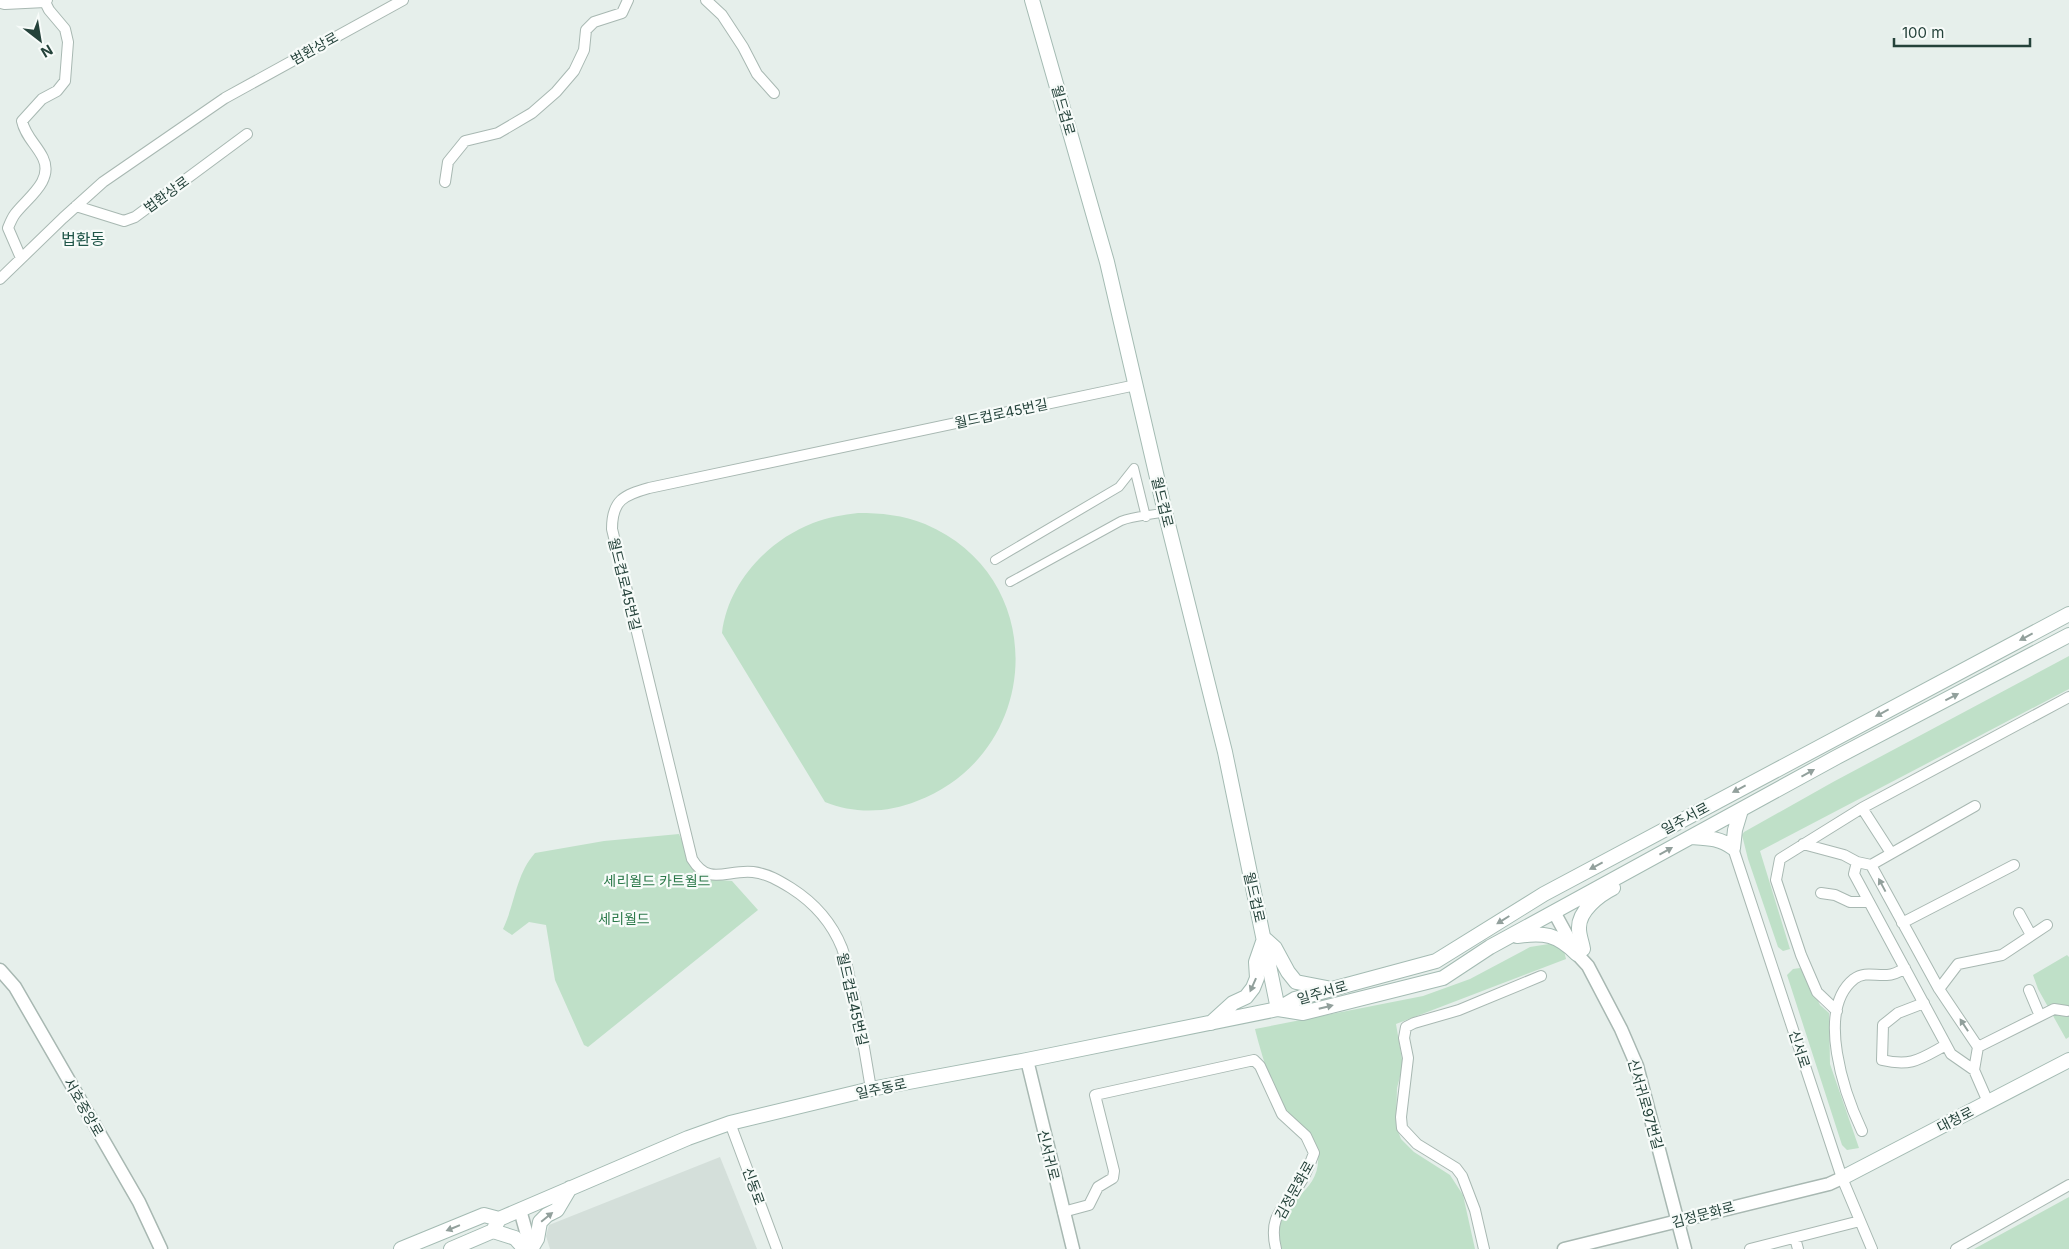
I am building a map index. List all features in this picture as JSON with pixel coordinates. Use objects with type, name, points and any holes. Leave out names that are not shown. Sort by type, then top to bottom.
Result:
[{"type":"main road","name":"월드컵로","points":[[1032,0],[1107,262],[1165,512],[1225,752],[1278,1009]]},
{"type":"main road","name":"일주서로","points":[[1278,1009],[1295,999],[1436,961],[1548,892],[2069,614]]},
{"type":"main road","name":"일주서로","points":[[1278,1009],[1303,1012],[1443,978],[1490,946],[1835,758],[2069,635]]},
{"type":"main road","points":[[1690,837],[1712,838],[1723,841],[1733,848],[1735,830],[1741,810]]},
{"type":"main road","points":[[1580,951],[1580,918],[1590,905],[1608,890],[1625,882],[1636,867]]},
{"type":"main road","points":[[1548,892],[1558,910]]},
{"type":"main road","points":[[1490,946],[1515,937],[1544,934],[1558,938],[1580,951]]},
{"type":"main road","points":[[1211,1023],[1234,1003],[1246,997],[1254,988],[1257,978],[1256,962],[1264,938],[1275,948],[1288,972],[1296,982],[1331,989]]},
{"type":"main road","name":"일주동로","points":[[451,1249],[520,1210],[688,1138],[730,1123],[871,1089],[1027,1060],[1278,1009]]},
{"type":"main road","name":"대청로","points":[[1842,1178],[2069,1060]]},
{"type":"main road","points":[[496,1225],[515,1238],[523,1247],[530,1249],[537,1239],[540,1222],[547,1214],[558,1210],[570,1188]]},
{"type":"main road","name":"일주동로","points":[[401,1249],[484,1215],[496,1225]]},
{"type":"street","name":"범환상로","points":[[76,206],[103,182],[225,98],[403,0]]},
{"type":"street","points":[[446,182],[448,162],[465,141],[498,133],[532,113],[556,92],[574,71],[584,50],[586,30],[594,22],[622,13],[628,0]]},
{"type":"street","points":[[706,0],[722,14],[743,47],[757,74],[774,93]]},
{"type":"street","points":[[0,3],[46,1],[48,10],[65,29],[68,42],[65,81],[62,86],[42,99],[22,121],[24,129],[44,160],[45,176],[38,188],[13,215],[8,228],[21,258]]},
{"type":"street","name":"법환상로","points":[[76,206],[124,221],[135,217],[247,134]]},
{"type":"street","points":[[0,279],[76,206]]},
{"type":"street","name":"월드컵로45번길","points":[[871,1089],[846,959],[827,922],[801,894],[774,877],[750,872],[709,875],[699,869],[692,859],[612,529],[613,513],[626,494],[649,488],[1136,385]]},
{"type":"street","points":[[995,560],[1119,487],[1134,468],[1146,517]]},
{"type":"street","points":[[1010,582],[1121,520],[1132,516],[1141,515],[1146,517],[1165,512]]},
{"type":"street","points":[[1837,1011],[1818,992],[1801,955],[1776,880],[1780,859],[1862,808],[2069,697]]},
{"type":"street","points":[[1803,844],[1844,855],[1857,862],[1871,865],[1975,806]]},
{"type":"street","points":[[1862,808],[1891,853]]},
{"type":"street","name":"신서로","points":[[1733,848],[1842,1178],[1872,1249]]},
{"type":"street","points":[[1857,862],[1854,874],[1946,1045],[1951,1054],[1974,1070],[1988,1102]]},
{"type":"street","points":[[1871,865],[1939,989],[1978,1047],[1974,1070]]},
{"type":"street","points":[[1902,924],[2014,865]]},
{"type":"street","points":[[1821,893],[1834,895],[1850,902],[1869,902]]},
{"type":"street","name":"신서귀로97번길","points":[[1558,910],[1580,951],[1587,958],[1588,966],[1621,1029],[1637,1066],[1685,1249]]},
{"type":"street","points":[[2019,913],[2031,935]]},
{"type":"street","points":[[1939,989],[1958,964],[2002,955],[2047,925]]},
{"type":"street","points":[[1862,1131],[1849,1104],[1839,1066],[1835,1022],[1838,1000],[1855,979],[1866,974],[1896,974],[1905,968]]},
{"type":"street","name":"서호중앙로","points":[[0,970],[15,987],[25,1004],[139,1202],[161,1249]]},
{"type":"street","points":[[1484,1249],[1475,1210],[1462,1176],[1456,1168],[1417,1144],[1402,1128],[1401,1117],[1408,1058],[1404,1038],[1406,1028],[1414,1023],[1459,1010],[1541,976]]},
{"type":"street","points":[[2029,990],[2040,1016]]},
{"type":"street","points":[[1924,1003],[1898,1013],[1883,1025],[1882,1060],[1900,1064],[1919,1060],[1946,1045]]},
{"type":"street","points":[[1978,1047],[2054,1010],[2067,1011]]},
{"type":"street","name":"신서귀로","points":[[1027,1060],[1073,1249]]},
{"type":"street","name":"김정문화로","points":[[1063,1212],[1089,1205],[1098,1187],[1110,1180],[1114,1175],[1095,1095],[1254,1060],[1260,1066],[1282,1114],[1306,1136],[1314,1152],[1300,1184],[1277,1214],[1274,1226],[1276,1249]]},
{"type":"street","name":"신동로","points":[[730,1123],[777,1249]]},
{"type":"street","name":"김정문화로","points":[[1564,1249],[1763,1198],[1828,1184],[1842,1178]]},
{"type":"street","points":[[1956,1249],[2069,1185]]},
{"type":"street","points":[[520,1210],[530,1249]]},
{"type":"street","points":[[1750,1249],[1860,1221]]},
{"type":"street","points":[[1795,1238],[1798,1249]]},
{"type":"shaded area","points":[[720,1157],[757,1249],[550,1249],[546,1236],[549,1225]]},
{"type":"green space","points":[[858,513],[892,515],[917,521],[966,549],[995,583],[1011,622],[1016,664],[1008,706],[989,745],[959,777],[917,801],[894,808],[871,811],[848,809],[825,802],[722,633],[732,597],[752,566],[766,553],[780,541],[813,523]]},
{"type":"green space","points":[[2069,656],[2069,689],[1760,851],[1790,949],[1783,951],[1778,947],[1748,859],[1742,835],[1744,832],[1833,782]]},
{"type":"green space","name":"세리월드","points":[[679,834],[696,873],[709,879],[732,881],[758,910],[588,1047],[584,1045],[555,980],[546,925],[529,922],[512,935],[503,929],[524,870],[535,853],[604,841]]},
{"type":"green space","points":[[1549,944],[1559,945],[1564,951],[1566,959],[1396,1024],[1403,1065],[1397,1088],[1396,1126],[1401,1139],[1414,1152],[1450,1175],[1463,1195],[1475,1249],[1281,1249],[1279,1232],[1282,1219],[1312,1181],[1317,1170],[1318,1156],[1314,1143],[1287,1115],[1278,1099],[1268,1074],[1255,1029],[1423,996],[1470,979],[1530,947]]},
{"type":"green space","points":[[2067,955],[2069,957],[2069,1037],[2066,1039],[2038,989],[2033,975]]},
{"type":"green space","points":[[1800,968],[1804,971],[1820,1005],[1829,1013],[1830,1064],[1859,1148],[1847,1150],[1842,1145],[1787,975],[1793,969]]},
{"type":"green space","points":[[2069,1197],[2069,1249],[1974,1249]]},
{"type":"district","name":"법환동","points":[[83,239]]},
{"type":"park label","name":"세리월드 카트월드","points":[[657,880]]}]
